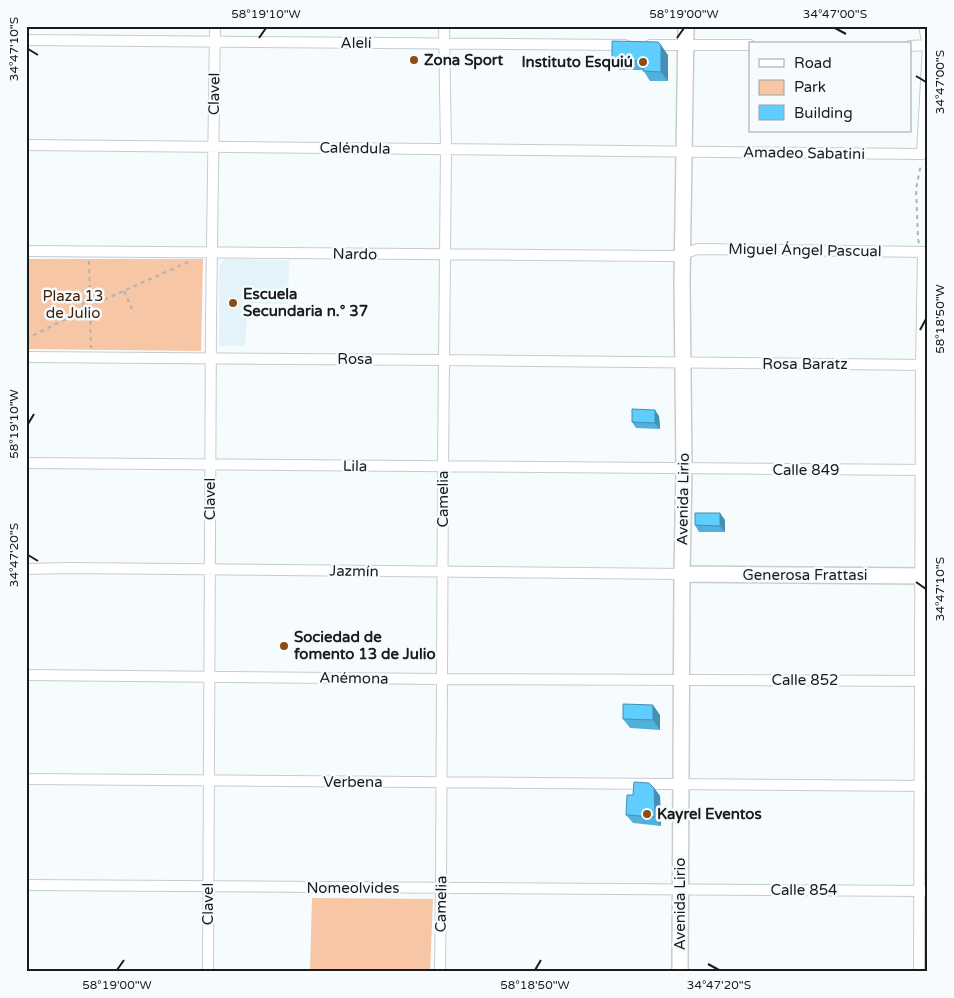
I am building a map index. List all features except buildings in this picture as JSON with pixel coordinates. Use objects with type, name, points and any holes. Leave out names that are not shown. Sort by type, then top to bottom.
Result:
[{"type":"main road","name":"Avenida Lirio","points":[[680,972],[684,469],[683,253],[686,26]]},
{"type":"main road","name":"Generosa Frattasi","points":[[682,574],[924,576]]},
{"type":"street","name":"Clavel","points":[[208,972],[211,252],[215,26]]},
{"type":"street","name":"Camelia","points":[[440,972],[446,150],[444,26]]},
{"type":"street","points":[[922,154],[928,45],[924,26]]},
{"type":"street","name":"Alelí","points":[[26,40],[749,45]]},
{"type":"street","points":[[912,46],[928,45]]},
{"type":"street","name":"Caléndula","points":[[26,146],[685,152]]},
{"type":"street","name":"Amadeo Sabatini","points":[[685,152],[922,154]]},
{"type":"street","name":"Miguel Ángel Pascual","points":[[683,253],[698,249],[925,252]]},
{"type":"street","name":"Nardo","points":[[26,251],[668,256],[683,253]]},
{"type":"street","points":[[919,972],[923,891],[924,786],[925,252]]},
{"type":"street","name":"Rosa","points":[[26,357],[683,363]]},
{"type":"street","name":"Rosa Baratz","points":[[683,363],[925,365]]},
{"type":"street","name":"Lila","points":[[26,463],[649,467],[684,469]]},
{"type":"street","name":"Calle 849","points":[[684,469],[924,470]]},
{"type":"street","name":"Jazmín","points":[[26,569],[682,574]]},
{"type":"street","name":"Anémona","points":[[26,675],[682,680]]},
{"type":"street","name":"Calle 852","points":[[682,680],[924,681]]},
{"type":"street","name":"Verbena","points":[[26,779],[208,782],[924,786]]},
{"type":"street","name":"Nomeolvides","points":[[26,885],[680,890]]},
{"type":"street","name":"Calle 854","points":[[680,890],[923,891]]},
{"type":"path","points":[[922,154],[916,189],[918,239],[925,252]]},
{"type":"path","points":[[88,251],[90,298]]},
{"type":"path","points":[[97,303],[194,259]]},
{"type":"path","points":[[124,291],[132,309]]},
{"type":"path","points":[[90,298],[97,303]]},
{"type":"path","points":[[84,310],[83,303],[90,298]]},
{"type":"path","points":[[90,313],[95,311],[97,303]]},
{"type":"path","points":[[84,310],[90,313]]},
{"type":"path","points":[[26,339],[84,310]]},
{"type":"path","points":[[90,313],[92,358]]},
{"type":"shaded area","name":"Escuela Secundaria n.° 37","points":[[226,259],[289,260],[288,304],[248,303],[245,346],[219,346],[219,265]]},
{"type":"green space","name":"Plaza 13 de Julio","points":[[26,259],[203,259],[201,351],[26,349]]},
{"type":"green space","points":[[924,896],[928,896],[928,972],[925,972]]},
{"type":"green space","points":[[312,898],[433,899],[430,972],[310,972]]},
{"type":"place","name":"Zona Sport","points":[[414,60]]},
{"type":"place","name":"Instituto Esquiú","points":[[643,62]]},
{"type":"place","name":"Escuela Secundaria n.° 37","points":[[233,303]]},
{"type":"place","name":"Sociedad de fomento 13 de Julio","points":[[284,646]]},
{"type":"place","name":"Kayrel Eventos","points":[[647,814]]}]
